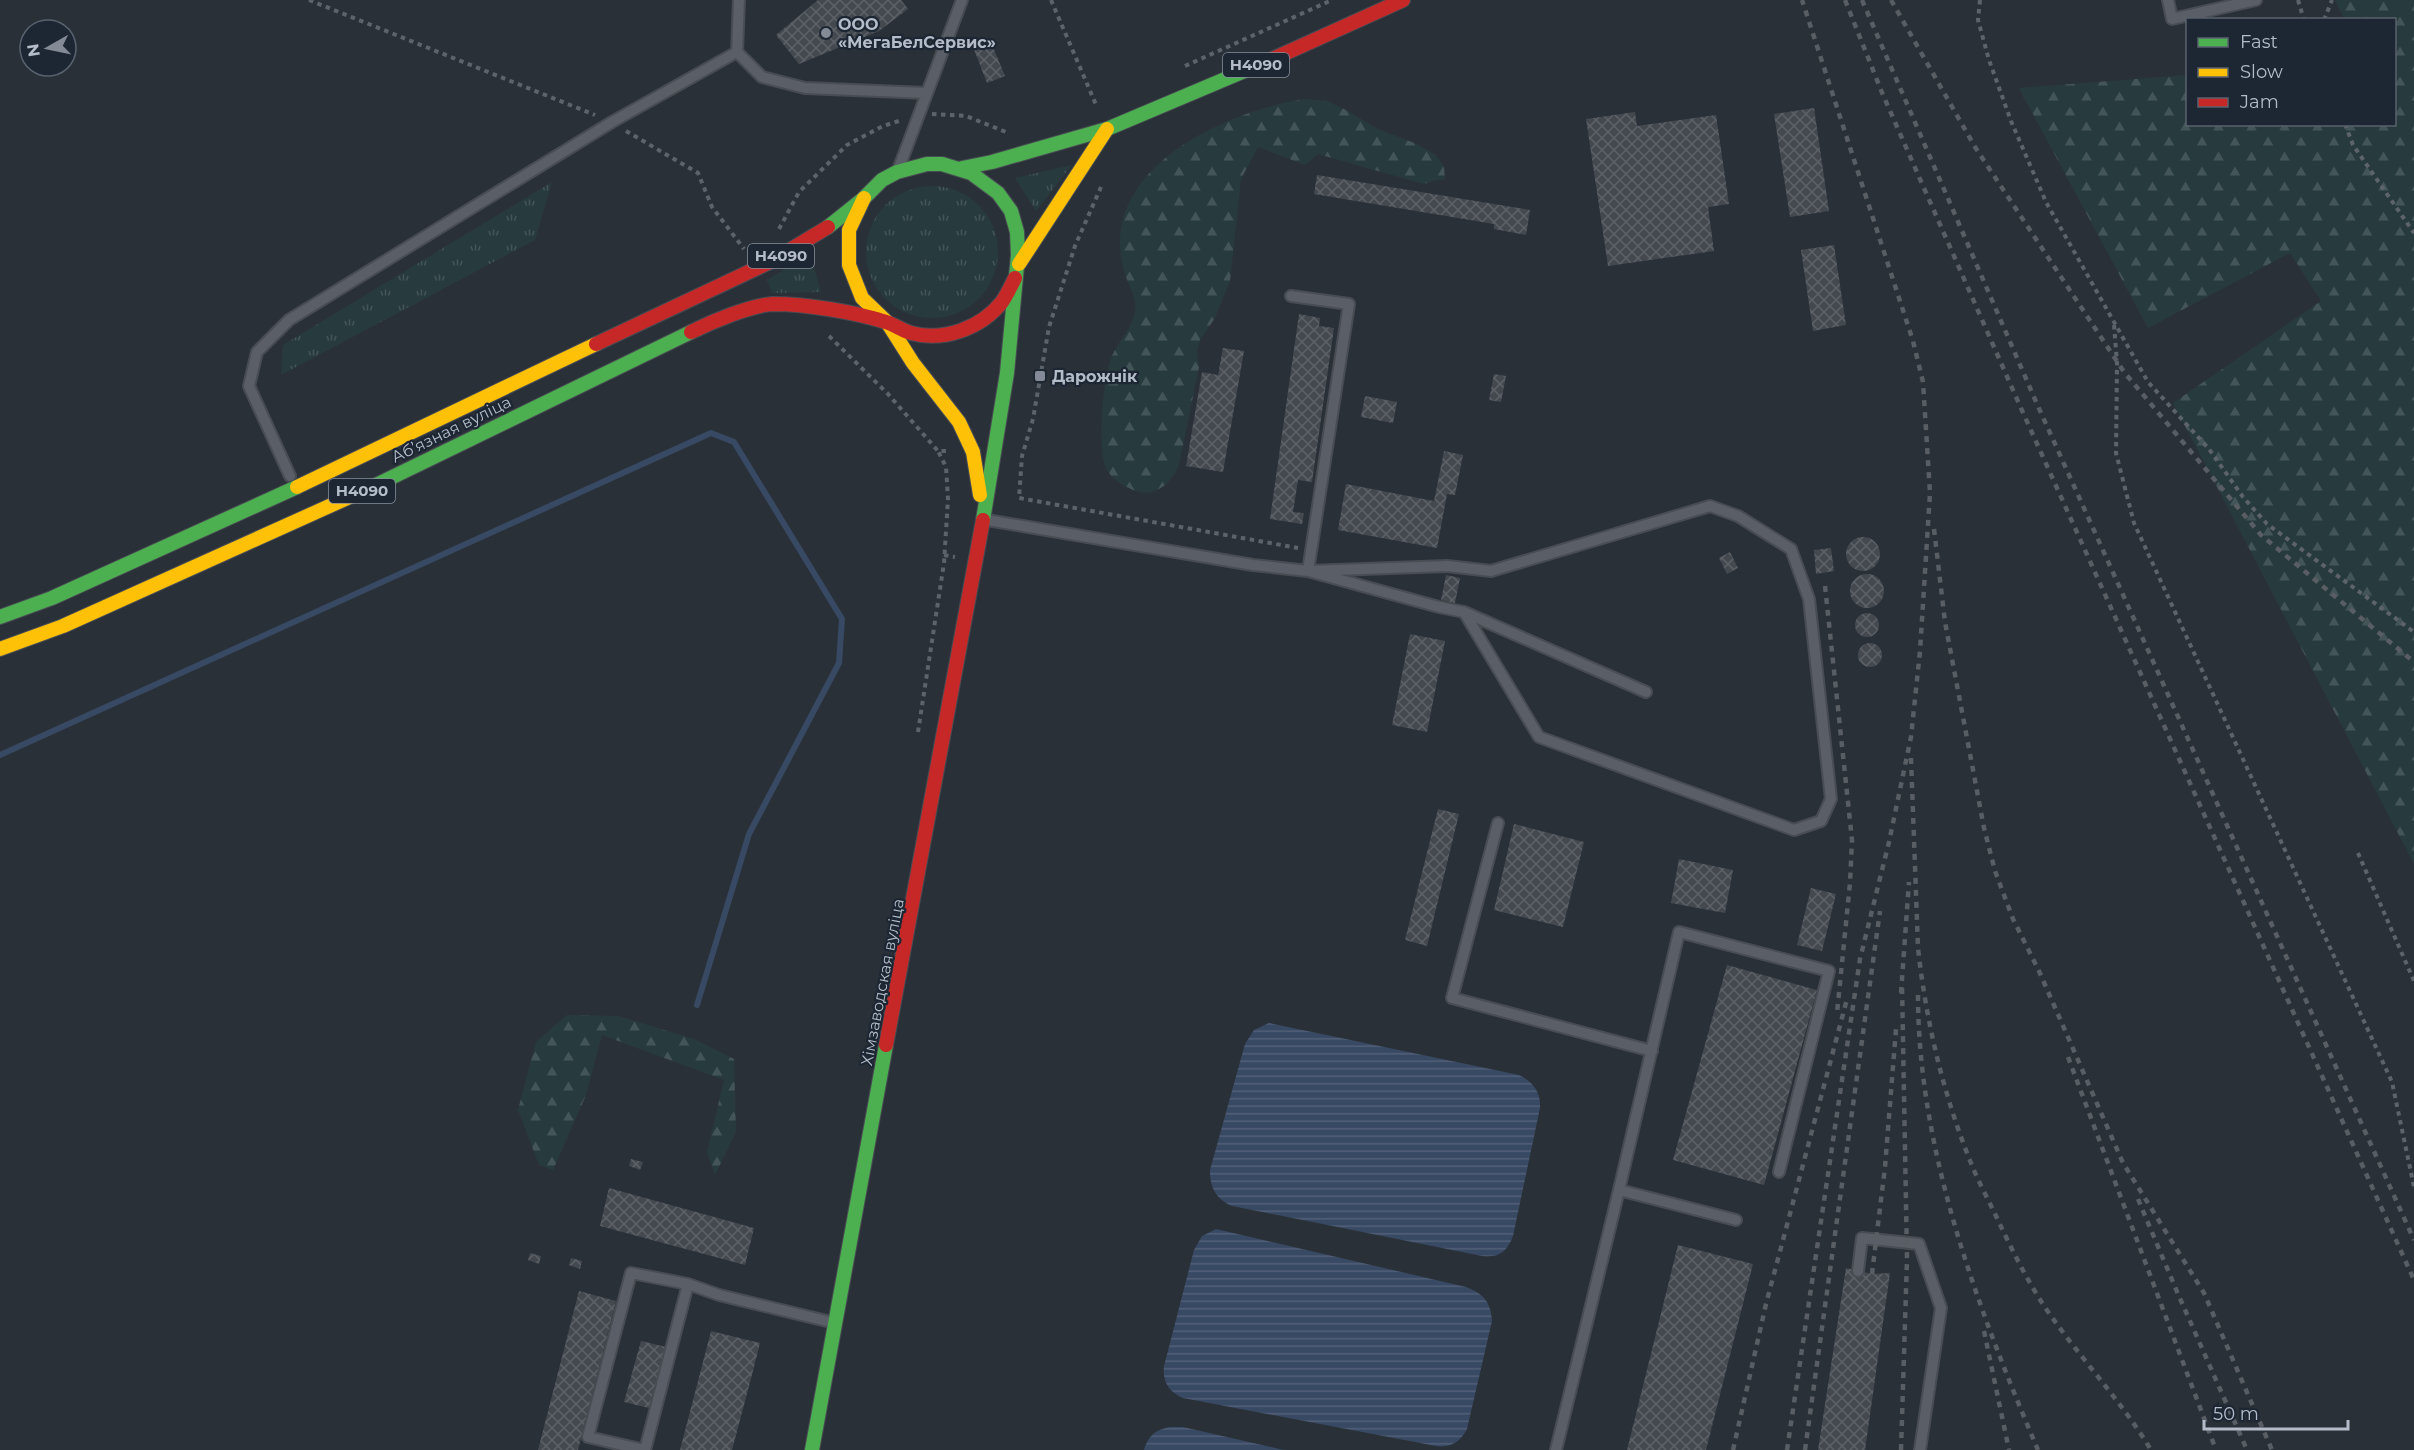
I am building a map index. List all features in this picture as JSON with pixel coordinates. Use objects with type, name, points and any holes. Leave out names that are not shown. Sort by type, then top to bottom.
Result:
[{"type":"main road","name":"Н4090","points":[[962,168],[992,162],[1107,129],[1351,25],[1403,0]]},
{"type":"main road","name":"Н4090","points":[[1019,264],[1107,129]]},
{"type":"main road","name":"Н4090","points":[[930,163],[962,168],[983,179],[1001,195],[1009,209],[1019,239],[1019,264],[1015,278],[1003,300],[985,319],[962,331],[936,336],[911,333],[887,322],[862,298],[849,266],[849,230],[864,198],[879,182],[898,171],[930,163]]},
{"type":"main road","name":"Абʼязная вуліца","points":[[0,617],[52,598],[289,491],[690,299],[758,271],[817,235],[864,198]]},
{"type":"main road","name":"Хімзаводская вуліца","points":[[812,1450],[995,454],[1007,373],[1015,278]]},
{"type":"main road","name":"Абʼязная вуліца","points":[[0,649],[63,626],[361,492],[717,319],[771,304],[814,307],[887,322]]},
{"type":"main road","points":[[887,322],[913,363],[959,422],[973,452],[983,520]]},
{"type":"lane","points":[[739,0],[737,52],[762,77],[805,88],[926,93]]},
{"type":"lane","points":[[898,171],[962,0]]},
{"type":"lane","points":[[2168,0],[2172,20],[2256,0]]},
{"type":"lane","points":[[290,476],[249,386],[257,352],[290,320],[612,122],[737,52]]},
{"type":"lane","points":[[1291,296],[1349,304],[1308,571]]},
{"type":"lane","points":[[983,520],[1253,565],[1308,571],[1447,566],[1491,571],[1710,506],[1738,516],[1791,549],[1809,600],[1831,799],[1821,821],[1794,830],[1539,737],[1464,612]]},
{"type":"lane","points":[[1308,571],[1439,608],[1464,612],[1646,692]]},
{"type":"lane","points":[[1498,823],[1452,998],[1652,1051]]},
{"type":"lane","points":[[1556,1450],[1679,932],[1829,971],[1779,1172]]},
{"type":"lane","points":[[1619,1190],[1736,1220]]},
{"type":"lane","points":[[1858,1271],[1862,1238],[1919,1244],[1941,1308],[1920,1450]]},
{"type":"lane","points":[[688,1284],[645,1450],[588,1437],[631,1273],[688,1284],[719,1295],[835,1323]]},
{"type":"path","points":[[309,0],[612,122],[698,173],[712,207],[747,254]]},
{"type":"path","points":[[1051,0],[1097,107]]},
{"type":"path","points":[[1182,67],[1332,0]]},
{"type":"path","points":[[1980,0],[1978,20],[1989,60],[2011,121],[2046,202],[2148,382],[2209,449],[2243,497],[2267,524],[2414,632]]},
{"type":"path","points":[[2298,0],[2303,18]]},
{"type":"path","points":[[2325,18],[2332,0]]},
{"type":"path","points":[[1086,111],[1108,102]]},
{"type":"path","points":[[771,235],[778,229],[800,192],[847,145],[883,126],[919,113],[966,116],[1012,134]]},
{"type":"path","points":[[2345,126],[2353,145],[2414,233]]},
{"type":"path","points":[[1103,182],[1075,246],[1049,327],[1033,419],[1022,456],[1019,498],[1311,550]]},
{"type":"path","points":[[2115,325],[2116,453],[2134,523],[2392,1082],[2414,1187]]},
{"type":"path","points":[[819,331],[830,337],[888,394],[938,451],[946,466],[948,499],[944,563],[918,732]]},
{"type":"path","points":[[938,451],[973,452]]},
{"type":"path","points":[[995,454],[1022,456]]},
{"type":"path","points":[[2358,853],[2414,981]]},
{"type":"green space","points":[[2335,0],[2414,0],[2414,864],[2173,403],[2321,301],[2290,253],[2148,328],[2019,88],[2186,75],[2186,126],[2396,126],[2396,18],[2344,18]]},
{"type":"green space","points":[[1304,99],[1327,101],[1378,129],[1417,144],[1436,155],[1444,167],[1445,180],[1424,184],[1318,154],[1305,165],[1258,147],[1241,179],[1230,281],[1215,318],[1200,340],[1197,351],[1199,367],[1179,465],[1165,485],[1151,492],[1140,492],[1122,485],[1108,472],[1103,458],[1102,412],[1106,379],[1112,356],[1131,324],[1135,312],[1134,299],[1120,250],[1126,211],[1140,185],[1161,162],[1186,143],[1246,114]]},
{"type":"green space","points":[[1072,165],[1036,211],[1015,178]]},
{"type":"green space","points":[[552,182],[535,240],[281,375],[283,345]]},
{"type":"green space","points":[[932,186],[957,191],[979,205],[993,227],[998,252],[993,277],[979,299],[957,313],[932,318],[907,313],[885,299],[871,277],[866,252],[871,227],[885,205],[907,191]]},
{"type":"green space","points":[[810,253],[821,292],[772,293],[767,280]]},
{"type":"green space","points":[[567,1015],[618,1016],[694,1039],[734,1059],[736,1132],[715,1175],[707,1152],[724,1080],[602,1035],[586,1095],[553,1170],[539,1165],[518,1110],[536,1042]]},
{"type":"water","points":[[1269,1023],[1519,1075],[1532,1084],[1539,1097],[1540,1108],[1513,1236],[1505,1250],[1498,1255],[1482,1256],[1232,1206],[1222,1200],[1215,1192],[1211,1182],[1210,1170],[1245,1044],[1254,1030]]},
{"type":"water","points":[[1216,1229],[1466,1287],[1481,1295],[1488,1303],[1492,1321],[1467,1429],[1461,1437],[1451,1445],[1436,1446],[1183,1398],[1174,1393],[1165,1381],[1164,1366],[1194,1250],[1202,1236]]},
{"type":"water","points":[[1170,1427],[1183,1427],[1284,1450],[1144,1450],[1153,1434]]},
{"type":"building","name":"ООО «МегаБелСервис»","points":[[818,0],[901,0],[908,9],[879,31],[799,64],[776,35]]},
{"type":"building","points":[[990,40],[1005,76],[987,83],[973,47]]},
{"type":"building","points":[[1814,108],[1829,211],[1790,217],[1774,114]]},
{"type":"building","points":[[1635,112],[1637,126],[1716,115],[1729,204],[1708,207],[1714,251],[1608,266],[1586,119]]},
{"type":"building","points":[[1317,175],[1530,210],[1526,235],[1494,229],[1494,224],[1314,194]]},
{"type":"building","points":[[1834,245],[1846,325],[1813,331],[1801,250]]},
{"type":"building","points":[[1299,314],[1320,318],[1319,326],[1334,328],[1312,482],[1298,480],[1293,512],[1304,513],[1302,524],[1270,519]]},
{"type":"building","points":[[1223,348],[1244,351],[1223,472],[1186,466],[1202,372],[1218,375]]},
{"type":"building","points":[[1494,374],[1506,376],[1501,402],[1489,400]]},
{"type":"building","points":[[1365,396],[1397,402],[1393,423],[1361,417]]},
{"type":"building","points":[[1444,451],[1463,455],[1455,495],[1447,494],[1437,548],[1338,530],[1346,484],[1434,501]]},
{"type":"building","points":[[1863,537],[1875,542],[1880,554],[1875,566],[1863,571],[1851,566],[1846,554],[1851,542]]},
{"type":"building","points":[[1831,548],[1834,571],[1816,574],[1814,550]]},
{"type":"building","points":[[1730,552],[1738,568],[1727,574],[1719,558]]},
{"type":"building","points":[[1867,574],[1879,579],[1884,591],[1879,603],[1867,608],[1855,603],[1850,591],[1855,579]]},
{"type":"building","points":[[1446,575],[1460,578],[1455,603],[1441,600]]},
{"type":"building","points":[[1867,613],[1876,616],[1879,625],[1876,634],[1867,637],[1858,634],[1855,625],[1858,616]]},
{"type":"building","points":[[1410,634],[1445,641],[1427,732],[1392,725]]},
{"type":"building","points":[[1870,643],[1875,644],[1881,650],[1881,660],[1875,666],[1870,667],[1865,666],[1859,660],[1858,655],[1859,650],[1865,644]]},
{"type":"building","points":[[1438,809],[1459,814],[1427,946],[1405,940]]},
{"type":"building","points":[[1514,824],[1584,842],[1563,927],[1494,910]]},
{"type":"building","points":[[1679,859],[1733,870],[1725,913],[1671,903]]},
{"type":"building","points":[[1811,888],[1836,894],[1822,951],[1797,945]]},
{"type":"building","points":[[1727,965],[1817,990],[1764,1185],[1673,1160]]},
{"type":"building","points":[[631,1159],[643,1162],[640,1170],[629,1166]]},
{"type":"building","points":[[609,1188],[754,1228],[745,1265],[600,1226]]},
{"type":"building","points":[[1678,1245],[1753,1264],[1706,1450],[1627,1450]]},
{"type":"building","points":[[530,1253],[541,1256],[539,1264],[528,1260]]},
{"type":"building","points":[[571,1258],[582,1261],[580,1269],[569,1265]]},
{"type":"building","points":[[1846,1268],[1872,1274],[1890,1273],[1865,1450],[1818,1450]]},
{"type":"building","points":[[579,1291],[616,1301],[578,1450],[538,1450]]},
{"type":"building","points":[[711,1331],[760,1343],[753,1371],[732,1450],[680,1450]]},
{"type":"building","points":[[641,1341],[666,1347],[649,1408],[624,1402]]},
{"type":"waterway","points":[[0,755],[711,433],[734,442],[842,619],[839,663],[749,834],[697,1005]]},
{"type":"railway","points":[[1787,1450],[1860,959],[1889,842],[1911,737],[1920,651],[1930,493],[1923,382],[1913,341],[1802,0]]},
{"type":"railway","points":[[1845,0],[1883,95],[2020,406],[2414,1280]]},
{"type":"railway","points":[[1862,0],[2037,404],[2414,1240]]},
{"type":"railway","points":[[1891,0],[1975,147],[2124,372],[2261,535],[2414,662]]},
{"type":"railway","points":[[1934,529],[1945,622],[1984,828],[1995,871],[2013,919],[2039,971],[2123,1163],[2204,1293],[2272,1450]]},
{"type":"railway","points":[[1825,586],[1852,840],[1837,1013]]},
{"type":"railway","points":[[1911,758],[1921,975],[1937,1057],[1961,1137],[1980,1183],[2035,1292],[2063,1333],[2128,1415],[2151,1450]]},
{"type":"railway","points":[[1901,993],[1909,882]]},
{"type":"railway","points":[[1805,1450],[1880,911]]},
{"type":"railway","points":[[1901,1450],[1907,1259],[1902,985]]},
{"type":"railway","points":[[1918,995],[1921,1053],[1928,1112],[1940,1170],[1974,1285],[2038,1450]]},
{"type":"railway","points":[[1733,1450],[1766,1304],[1847,999]]},
{"type":"railway","points":[[1872,1274],[1885,1167],[1896,1029]]},
{"type":"railway","points":[[2068,1057],[2216,1450]]},
{"type":"railway","points":[[2138,1199],[2247,1450]]},
{"type":"railway","points":[[1984,1331],[2009,1450]]},
{"type":"traffic: fast","points":[[962,168],[992,162],[1107,129],[1268,61]]},
{"type":"traffic: fast","points":[[828,227],[863,199],[882,180],[897,172],[927,164],[942,164],[971,173],[998,193],[1011,211],[1017,232],[1018,255],[1007,373],[983,520]]},
{"type":"traffic: fast","points":[[374,486],[691,332]]},
{"type":"traffic: fast","points":[[0,617],[52,598],[297,487]]},
{"type":"traffic: fast","points":[[812,1450],[886,1045]]},
{"type":"traffic: slow","points":[[1019,264],[1107,129]]},
{"type":"traffic: slow","points":[[864,198],[849,230],[849,265],[862,298],[887,322],[913,363],[959,422],[973,452],[980,495]]},
{"type":"traffic: slow","points":[[297,487],[596,344]]},
{"type":"traffic: slow","points":[[0,649],[63,626],[374,486]]},
{"type":"traffic: jam","points":[[1268,61],[1403,0]]},
{"type":"traffic: jam","points":[[596,344],[770,262],[828,227]]},
{"type":"traffic: jam","points":[[691,332],[743,311],[773,304],[800,305],[845,312],[874,318],[908,332],[924,335],[949,334],[973,326],[984,319],[1004,299],[1015,278]]},
{"type":"traffic: jam","points":[[886,1045],[983,520]]},
{"type":"place","name":"ООО «МегаБелСервис»","points":[[826,33]]},
{"type":"place","name":"Дарожнік","points":[[1040,376]]}]
